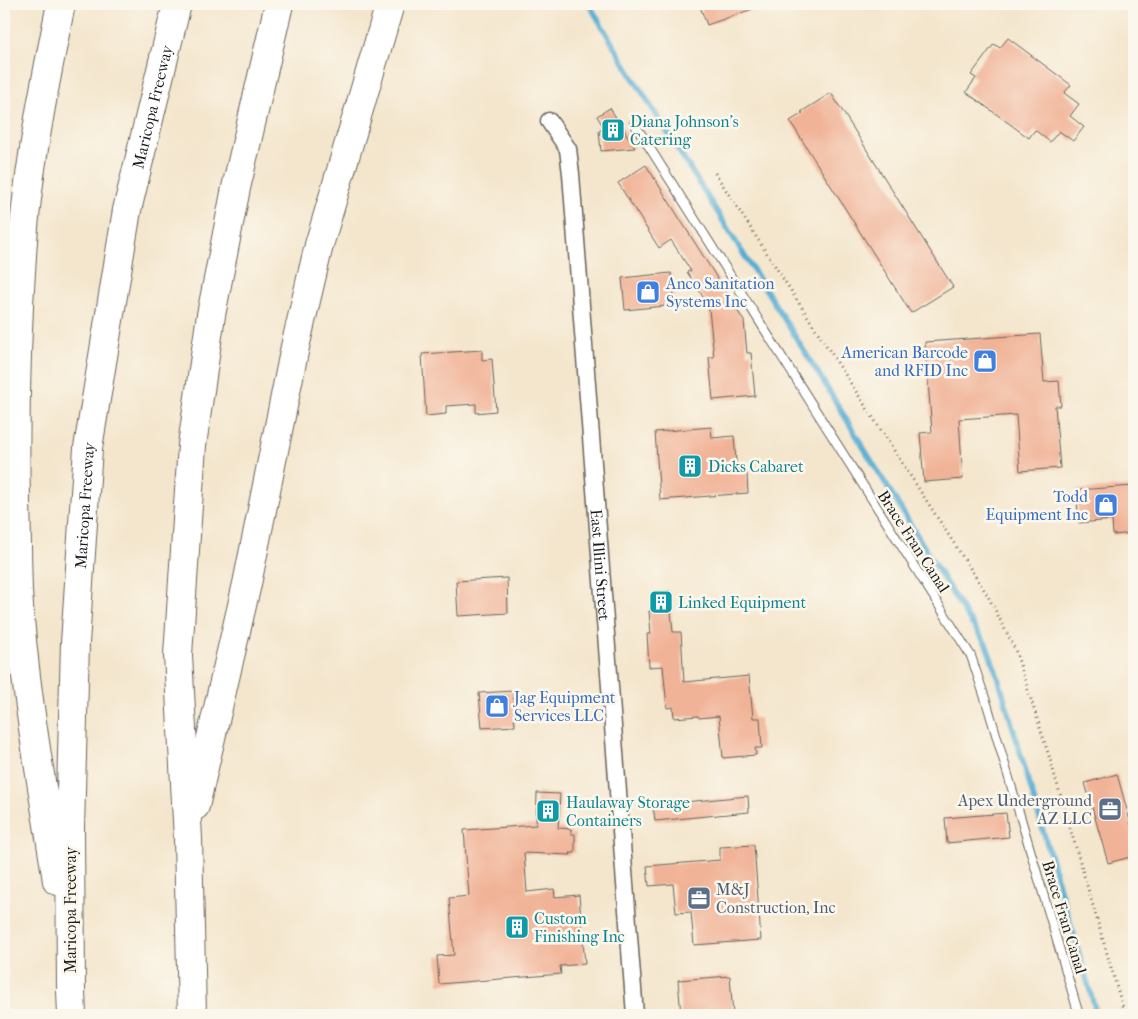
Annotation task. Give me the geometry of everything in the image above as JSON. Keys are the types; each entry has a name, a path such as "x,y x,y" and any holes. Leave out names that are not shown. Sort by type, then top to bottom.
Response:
{"highway":[{"path":"61,4 41,102 24,226 15,433 18,590 22,641 40,779 70,970"},
{"name":"Maricopa Freeway","path":"72,1015 70,970 70,829 75,643 88,448 127,210 177,4"},
{"path":"192,1015 188,839 178,655 192,445 212,315 236,188 279,4"},
{"path":"188,839 247,584 295,347 348,144 390,4"}],"street":[{"name":"East Illini Street","path":"549,121 568,149 571,174 635,1015"}],"lane":[{"name":"Brace Fran Canal","path":"634,123 971,656 1079,1015"}],"path":[{"path":"715,173 988,596 1015,649 1049,756 1125,1015"}],"building":[{"path":"699,4 760,4 761,6 707,25"},
{"path":"1008,38 1071,85 1064,93 1079,104 1070,116 1084,127 1073,141 1059,131 1050,142 1035,130 1029,138 966,92 976,78 971,75 994,44 1000,48"},
{"path":"831,93 953,287 911,313 790,121"},
{"name":"Diana Johnson's Catering","path":"610,108 635,148 601,151 599,131 604,128 597,116"},
{"path":"646,165 744,321 747,353 751,353 755,396 713,400 709,357 714,357 708,300 705,300 687,272 691,271 671,240 659,248 618,183"},
{"name":"Anco Sanitation Systems Inc","path":"671,273 675,305 625,310 622,278"},
{"name":"American Barcode and RFID Inc","path":"1040,334 1044,382 1059,381 1061,406 1055,406 1060,468 1020,471 1016,415 959,419 963,479 924,482 920,433 932,432 925,342"},
{"path":"482,350 482,360 492,359 496,411 476,413 476,404 446,406 446,414 426,416 422,354"},
{"name":"Dicks Cabaret","path":"711,427 712,438 734,436 737,474 747,473 748,493 660,500 655,432"},
{"name":"Todd Equipment Inc","path":"1134,486 1134,533 1113,535 1112,520 1079,523 1076,490"},
{"path":"507,578 508,613 458,616 456,581"},
{"path":"669,591 673,632 681,632 684,682 749,676 753,718 760,718 762,748 755,748 756,755 723,758 719,716 674,718 673,707 667,708 663,666 649,667 647,634 651,634 649,611 653,611 652,593"},
{"name":"Jag Equipment Services LLC","path":"513,691 515,726 482,728 479,693"},
{"name":"Apex Underground AZ LLC","path":"1117,774 1134,835 1134,856 1108,863 1085,783"},
{"name":"Custom Finishing Inc","path":"537,793 560,794 558,828 571,829 571,834 575,834 575,853 570,853 571,855 524,853 527,892 554,889 555,897 579,895 585,964 560,966 561,974 439,984 437,956 454,955 449,898 469,896 464,830 536,825"},
{"path":"748,796 749,812 655,821 653,805"},
{"path":"1006,813 1009,837 947,843 945,818"},
{"path":"754,845 761,940 694,945 691,912 676,913 673,884 649,886 647,866 720,860 720,847"},
{"path":"730,976 733,1015 681,1015 678,980"}],"waterway":[{"path":"589,4 965,614 986,644 999,680 1097,1015"}],"place":[{"name":"Diana Johnson's Catering","path":"613,130"},
{"name":"Anco Sanitation Systems Inc","path":"648,292"},
{"name":"American Barcode and RFID Inc","path":"985,361"},
{"name":"Dicks Cabaret","path":"690,466"},
{"name":"Todd Equipment Inc","path":"1106,505"},
{"name":"Linked Equipment","path":"661,602"},
{"name":"Jag Equipment Services LLC","path":"497,706"},
{"name":"Apex Underground AZ LLC","path":"1110,809"},
{"name":"Haulaway Storage Containers","path":"548,811"},
{"name":"M&J Construction, Inc","path":"699,898"},
{"name":"Custom Finishing Inc","path":"517,927"}]}
